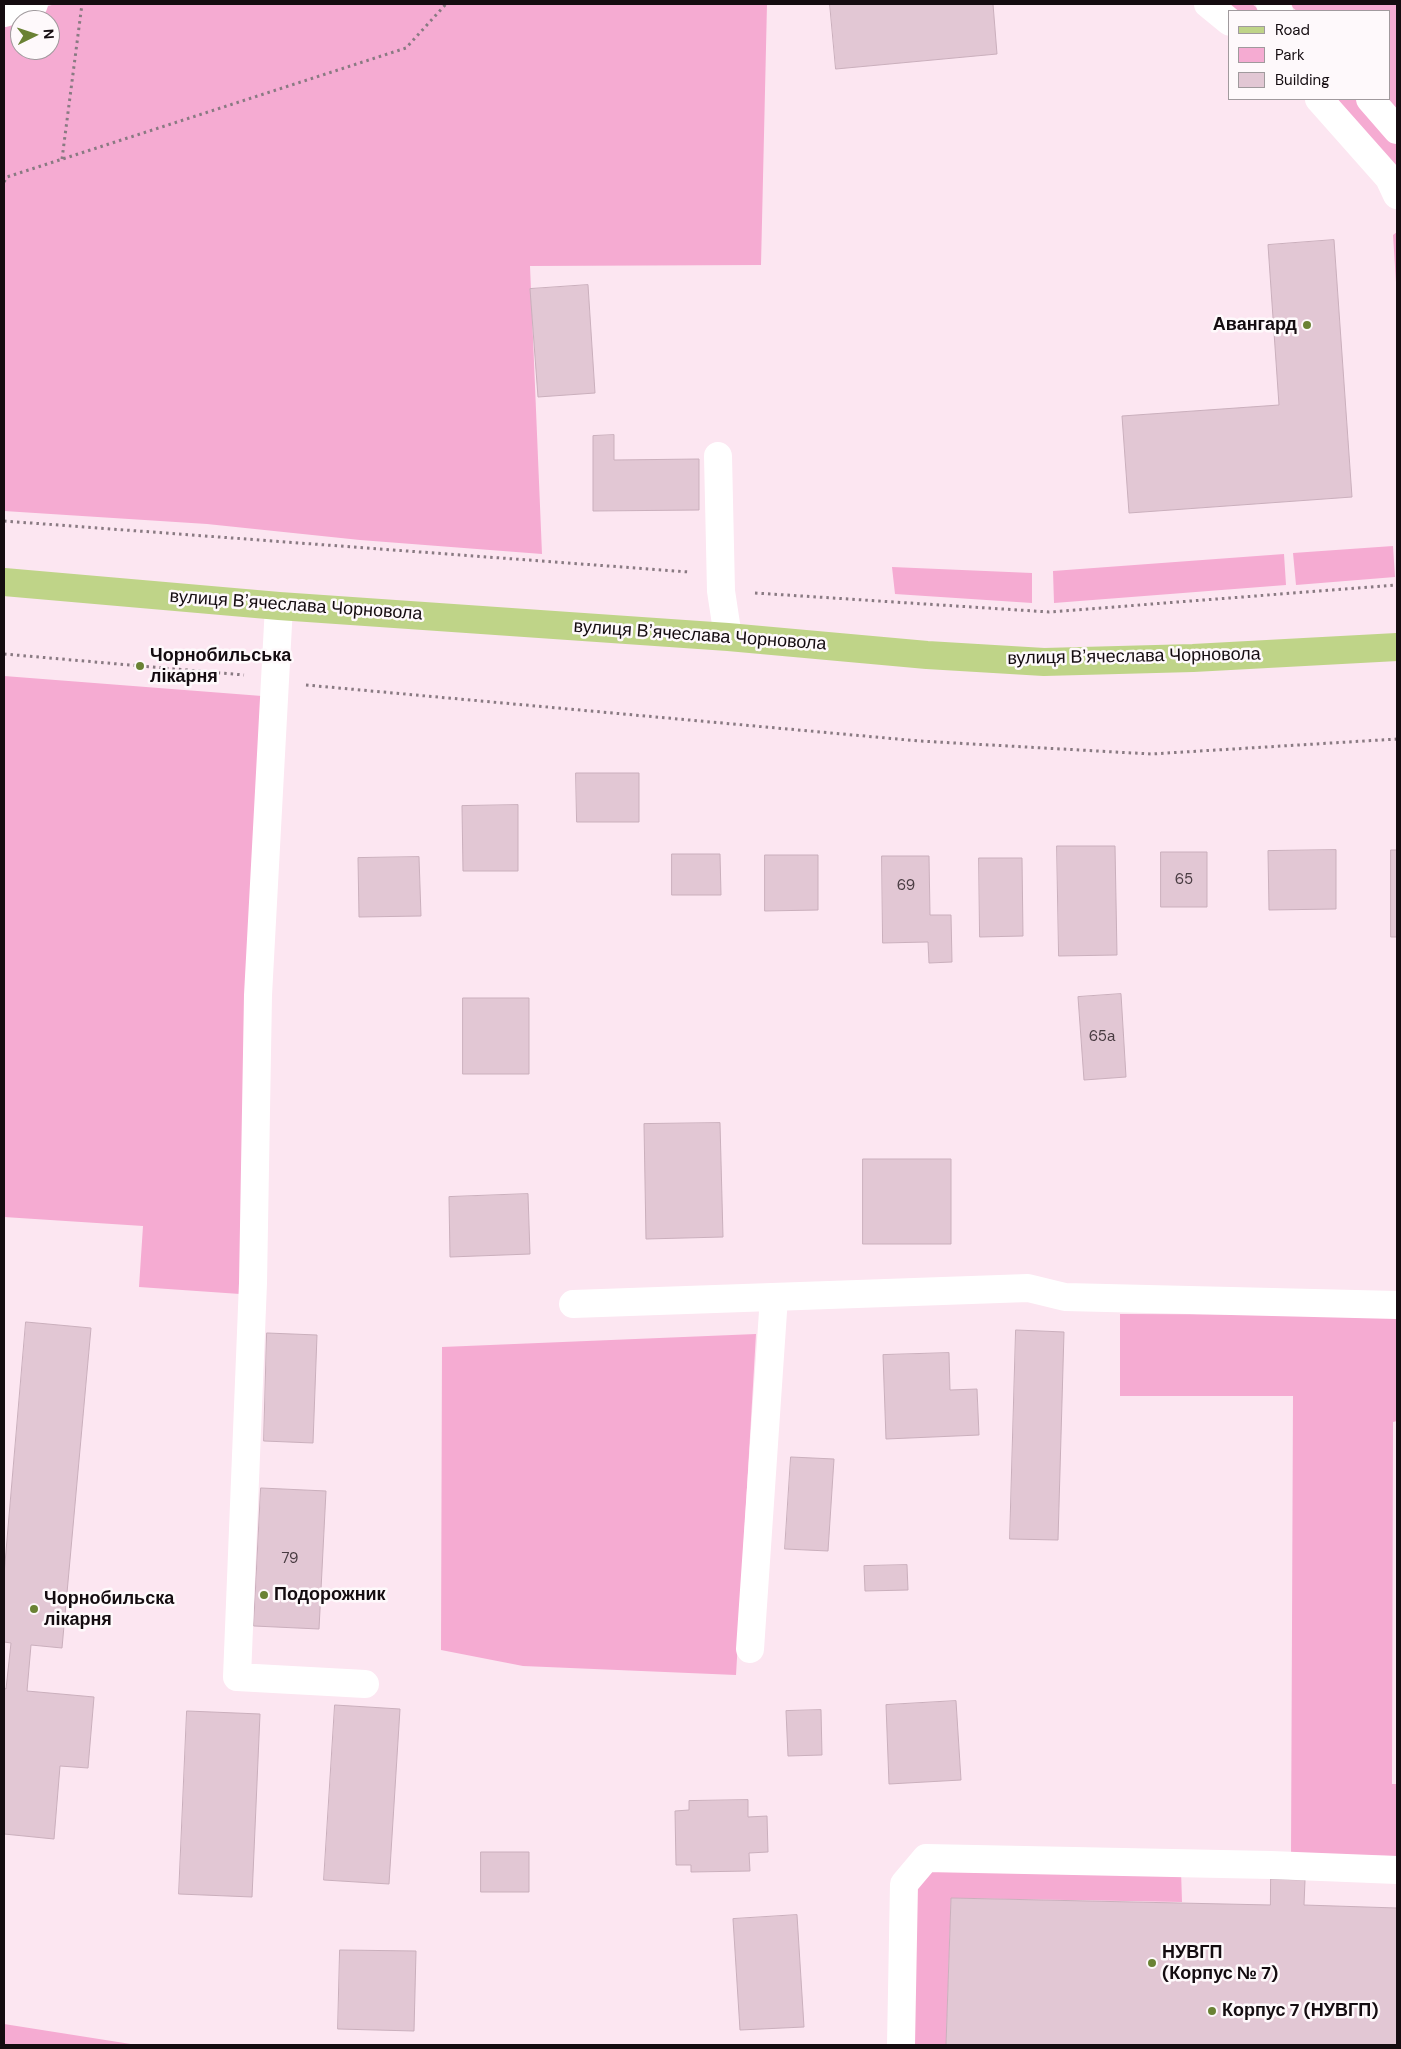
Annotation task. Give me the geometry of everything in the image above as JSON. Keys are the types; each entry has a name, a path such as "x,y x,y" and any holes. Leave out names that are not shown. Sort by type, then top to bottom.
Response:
{"main road":[{"name":"вулиця Вʼячеслава Чорновола","path":"4,582 279,606 728,637 927,655 1044,662 1193,658 1397,647"}],"lane":[{"path":"4,13 34,4"},
{"path":"1208,4 1228,20"},
{"path":"1320,100 1389,178 1397,194"},
{"path":"1371,100 1397,130"},
{"path":"718,456 721,591 728,637"},
{"path":"279,606 258,995 253,1283 237,1677 365,1684"},
{"path":"573,1304 1028,1288 1065,1298 1397,1305"},
{"path":"750,1649 774,1297"},
{"path":"901,2045 904,1884 926,1858 1271,1865 1397,1870"}],"path":[{"path":"62,159 82,4"},
{"path":"4,182 5,177 406,48 446,4"},
{"path":"4,521 695,572 721,591 1049,612 1397,585"},
{"path":"4,654 274,678 279,682 442,698 928,742 1151,754 1397,739"}],"green space":[{"path":"55,4 767,4 761,265 530,266 542,554 360,540 207,524 4,511 4,20 10,18 10,60 60,60 60,10 36,10"},
{"path":"1225,4 1252,4 1260,10 1234,10"},
{"path":"1288,4 1397,4 1397,113 1385,100 1391,100 1391,10 1296,10"},
{"path":"1338,100 1358,100 1397,142 1397,190 1386,155"},
{"path":"1397,232 1397,298 1393,235"},
{"path":"1393,546 1395,577 1296,585 1293,553"},
{"path":"1284,554 1286,585 1054,603 1053,571"},
{"path":"892,567 1032,573 1032,603 895,594"},
{"path":"4,676 262,696 240,1294 139,1287 143,1226 4,1217"},
{"path":"1120,1314 1397,1315 1397,1421 1393,1422 1392,1784 1397,1784 1397,1856 1291,1855 1293,1396 1120,1396"},
{"path":"756,1334 736,1675 523,1666 441,1650 442,1347"},
{"path":"1181,1870 1182,1902 951,1898 946,2045 909,2045 913,1885 926,1872"},
{"path":"4,2024 137,2045 4,2045"}],"building":[{"path":"830,4 993,4 997,54 836,69"},
{"name":"Авангард","path":"1334,240 1352,497 1129,513 1122,416 1279,405 1268,245"},
{"path":"588,285 595,393 538,397 530,289"},
{"path":"614,435 614,460 699,459 699,510 593,511 593,436"},
{"path":"576,773 639,773 639,822 577,822"},
{"path":"518,805 518,871 463,871 462,806"},
{"path":"1057,846 1115,846 1117,955 1059,956"},
{"path":"1336,850 1336,909 1269,910 1268,851"},
{"path":"1391,850 1397,850 1397,937 1391,937"},
{"path":"1161,852 1207,852 1207,907 1161,907"},
{"path":"672,854 720,854 721,895 672,895"},
{"path":"765,855 818,855 818,910 765,911"},
{"path":"882,856 929,856 930,915 951,915 952,962 929,963 928,942 883,943"},
{"path":"419,857 421,916 359,917 358,858"},
{"path":"979,858 1022,858 1023,936 980,937"},
{"path":"1121,994 1126,1077 1084,1080 1078,997"},
{"path":"463,998 529,998 529,1074 463,1074"},
{"path":"720,1123 723,1237 646,1239 644,1124"},
{"path":"863,1159 951,1159 951,1244 863,1244"},
{"path":"528,1194 530,1254 450,1257 449,1197"},
{"name":"Чорнобильска лікарня","path":"26,1322 91,1328 62,1648 31,1645 27,1691 94,1697 88,1768 60,1766 54,1839 4,1834 4,1688 6,1689 11,1643 4,1642 4,1575"},
{"path":"1016,1330 1064,1332 1058,1540 1010,1539"},
{"path":"267,1333 317,1335 313,1443 264,1441"},
{"path":"949,1353 950,1390 977,1389 979,1435 886,1439 883,1355"},
{"path":"791,1457 834,1459 828,1551 785,1549"},
{"path":"261,1488 326,1491 319,1629 254,1626"},
{"path":"907,1565 908,1590 865,1591 864,1566"},
{"path":"956,1701 961,1780 889,1784 886,1705"},
{"path":"335,1705 400,1709 389,1884 324,1880"},
{"path":"821,1710 822,1755 788,1756 786,1711"},
{"path":"187,1711 260,1714 252,1897 179,1894"},
{"path":"748,1800 748,1817 767,1816 768,1852 749,1853 750,1871 691,1872 691,1865 676,1865 675,1811 689,1810 689,1801"},
{"path":"481,1852 529,1852 529,1892 481,1892"},
{"name":"НУВГП (Корпус № 7)","path":"1271,1879 1305,1880 1304,1905 1397,1908 1397,2045 946,2045 951,1898 1270,1905"},
{"path":"797,1915 804,2027 740,2030 733,1919"},
{"path":"340,1950 416,1951 414,2031 338,2029"}],"place":[{"name":"Авангард","path":"1307,325"},
{"name":"Чорнобильська лікарня","path":"140,666"},
{"name":"Подорожник","path":"264,1595"},
{"name":"Чорнобильска лікарня","path":"34,1609"},
{"name":"НУВГП (Корпус № 7)","path":"1152,1963"},
{"name":"Корпус 7 (НУВГП)","path":"1212,2011"}]}
